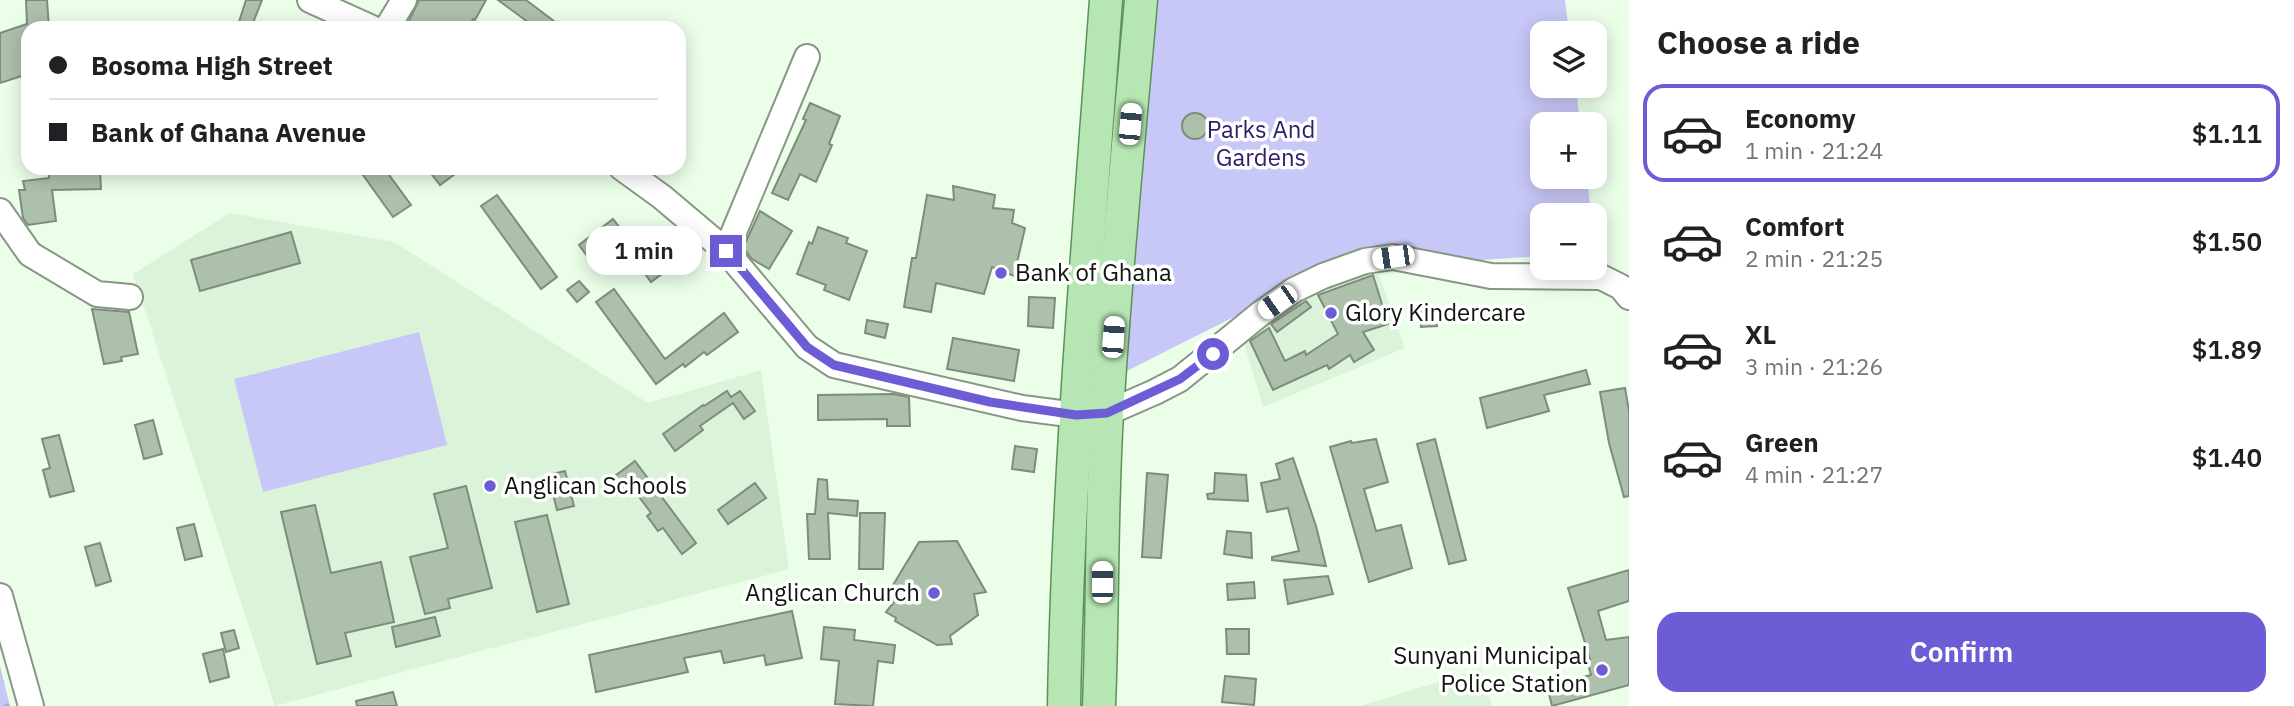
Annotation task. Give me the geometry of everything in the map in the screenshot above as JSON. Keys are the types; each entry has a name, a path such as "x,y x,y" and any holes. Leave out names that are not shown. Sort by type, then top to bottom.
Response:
{"main road":[{"path":"1099,706 1102,513 1092,414 1106,0"},
{"path":"1064,706 1066,593 1092,414 1141,0"}],"street":[{"path":"310,0 356,21"},
{"path":"391,21 404,0"},
{"path":"726,251 807,57"},
{"path":"632,175 726,251 799,339 834,365 990,402 1092,414 1180,379 1294,290 1365,261 1393,257 1490,276 1601,277 1621,288 1629,297"},
{"path":"0,211 30,254 97,294 130,297"},
{"path":"0,596 31,706"}],"shaded area":[{"name":"Anglican Schools","path":"230,213 394,242 648,403 761,370 789,569 275,706 133,274"},
{"name":"Glory Kindercare","path":"1375,264 1405,348 1263,407 1242,336 1296,291"},
{"path":"1481,669 1492,706 1360,706"}],"green space":[{"name":"Parks And Gardens","path":"1127,0 1565,0 1568,21 1530,21 1530,98 1577,98 1579,112 1530,112 1530,189 1588,189 1590,203 1530,203 1530,257 1441,263 1367,255 1301,283 1095,387"},
{"path":"419,332 447,445 263,492 234,379"},
{"path":"0,666 10,706 0,706"}],"building":[{"path":"26,0 47,0 48,21 27,21"},
{"path":"246,0 262,0 254,21 239,21"},
{"path":"419,0 486,0 472,21 409,21"},
{"path":"498,0 526,0 554,21 526,21"},
{"path":"21,26 21,76 0,83 0,33"},
{"path":"810,103 840,116 829,144 832,145 816,182 800,174 788,200 772,193 806,120 803,119"},
{"path":"1195,113 1205,116 1208,126 1205,136 1195,139 1185,136 1182,126 1185,116"},
{"path":"49,175 100,175 101,189 52,190 56,221 28,225 23,218 19,190 25,190 23,181 49,178"},
{"path":"363,175 389,175 411,205 393,217"},
{"path":"432,175 454,175 440,185"},
{"path":"953,186 995,195 993,208 1014,210 1012,223 1025,228 1014,276 992,267 984,294 936,283 931,312 904,307 927,195 954,200"},
{"path":"497,195 557,277 541,289 481,206"},
{"path":"760,211 792,231 769,269 752,259 743,248"},
{"path":"613,219 625,234 590,260 579,245"},
{"path":"818,227 848,238 846,243 867,251 849,300 824,290 826,285 797,274"},
{"path":"291,232 300,263 200,291 191,260"},
{"path":"675,240 687,255 651,282 640,267"},
{"path":"1373,275 1388,324 1363,332 1374,350 1354,362 1350,355 1329,369 1327,365 1273,390 1250,341 1269,328 1285,361 1305,351 1306,355 1338,334 1318,295"},
{"path":"579,281 589,292 577,302 567,290"},
{"path":"614,289 665,359 724,313 738,332 707,355 704,352 656,384 596,302"},
{"path":"1029,297 1055,298 1053,328 1028,326"},
{"path":"1306,301 1311,307 1277,332 1271,324"},
{"path":"1436,307 1437,326 1421,327 1420,308"},
{"path":"92,309 129,312 138,354 121,357 122,361 104,364"},
{"path":"867,320 888,324 885,338 865,333"},
{"path":"953,338 1019,350 1014,381 947,369"},
{"path":"1586,370 1590,384 1544,395 1549,411 1487,428 1480,398"},
{"path":"1625,388 1629,411 1629,496 1624,497 1609,443 1600,392"},
{"path":"727,391 731,397 740,391 755,411 744,419 733,403 700,426 703,430 675,451 663,434"},
{"path":"894,394 909,397 910,426 887,426 887,419 818,420 818,395"},
{"path":"153,420 162,454 144,459 135,425"},
{"path":"59,435 74,491 50,497 43,470 50,468 42,439"},
{"path":"1376,439 1388,482 1364,489 1376,531 1401,525 1412,568 1369,582 1330,447 1351,441"},
{"path":"1435,439 1466,560 1449,564 1417,444"},
{"path":"1015,446 1037,449 1034,472 1012,469"},
{"path":"1293,458 1316,526 1326,566 1272,560 1272,557 1299,551 1288,508 1267,512 1261,483 1280,479 1276,464"},
{"path":"635,461 696,543 682,554 663,528 658,531 647,516 651,513 634,490 628,494 615,476"},
{"path":"565,471 574,506 557,510 548,475"},
{"path":"1147,473 1168,475 1161,558 1142,557"},
{"path":"1215,473 1246,475 1248,501 1208,499 1207,494 1214,493"},
{"path":"818,479 827,480 828,499 858,501 857,516 828,513 830,559 809,559 807,514 815,514"},
{"path":"755,483 766,498 728,524 718,510"},
{"path":"466,486 492,588 448,599 450,608 425,614 410,557 448,548 434,494"},
{"path":"315,505 331,573 381,562 394,622 345,633 351,656 317,664 281,512"},
{"path":"860,513 885,513 883,569 859,569"},
{"path":"547,515 569,604 537,612 515,522"},
{"path":"194,524 202,556 185,560 177,528"},
{"path":"1227,531 1251,533 1252,558 1224,554"},
{"name":"Anglican Church","path":"957,541 986,592 974,594 978,615 950,636 952,644 937,645 895,621 896,618 886,612 895,601 887,595 919,542"},
{"path":"100,543 111,581 96,586 85,547"},
{"path":"1629,570 1629,601 1598,611 1606,640 1629,637 1629,685 1552,706 1547,686 1591,675 1587,660 1590,659 1568,588"},
{"path":"1328,576 1333,594 1288,604 1284,580"},
{"path":"1254,582 1255,598 1228,600 1227,584"},
{"path":"792,611 802,658 766,665 764,655 724,663 721,651 684,658 688,672 596,692 589,655"},
{"path":"435,617 440,636 396,647 392,627"},
{"path":"824,627 855,630 854,640 895,645 893,663 878,661 873,706 835,704 839,661 821,659"},
{"path":"1226,629 1249,629 1249,654 1227,654"},
{"path":"234,630 239,648 226,652 221,633"},
{"path":"223,649 229,677 210,682 203,654"},
{"path":"1225,676 1256,679 1254,705 1222,702"},
{"path":"393,692 397,706 357,706 356,701"}],"place":[{"name":"Bank of Ghana","path":"1001,273"},
{"name":"Glory Kindercare","path":"1331,313"},
{"name":"Anglican Schools","path":"490,486"},
{"name":"Anglican Church","path":"934,593"},
{"name":"Sunyani Municipal Police Station","path":"1602,670"}],"route":[{"path":"726,251 807,347 834,365 990,402 1076,415 1107,413 1180,379 1213,354"}]}
